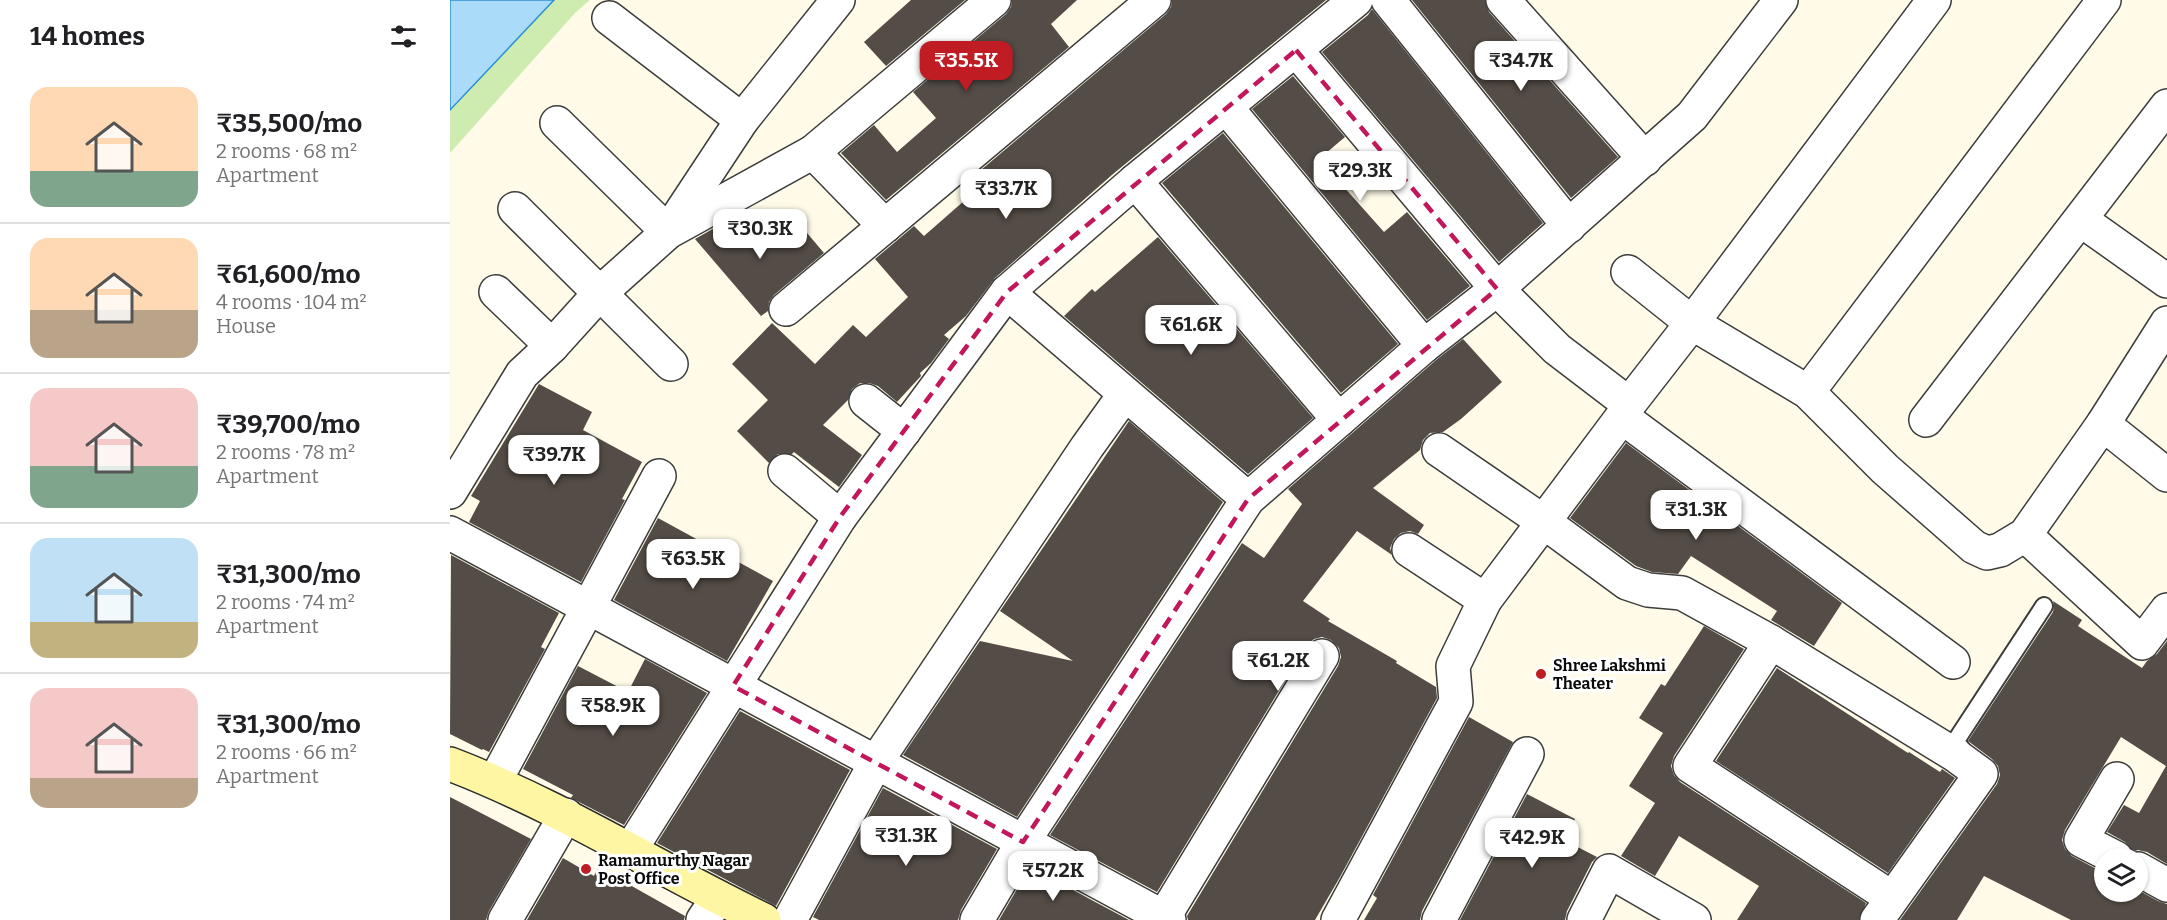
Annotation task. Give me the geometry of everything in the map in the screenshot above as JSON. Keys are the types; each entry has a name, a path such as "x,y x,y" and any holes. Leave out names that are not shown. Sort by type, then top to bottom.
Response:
{"main road":[{"path":"450,764 495,781 631,849 710,909 764,920"}],"street":[{"path":"450,492 522,374 552,346 600,293 668,232 813,152 994,0"},
{"path":"786,309 1154,0"},
{"path":"631,849 840,517 1007,292 1135,181 1356,0"},
{"path":"1388,0 1569,226"},
{"path":"1503,0 1645,159"},
{"path":"977,920 1023,842 1248,499 1424,346 1497,289 1692,116 1780,0"},
{"path":"1338,920 1456,702 1453,666 1485,600 1934,0"},
{"path":"1808,392 2104,0"},
{"path":"668,232 742,120 834,1"},
{"path":"609,18 742,120"},
{"path":"1296,50 1497,289 1557,349 1626,410 1953,662"},
{"path":"1926,420 2167,106"},
{"path":"1226,107 1424,346"},
{"path":"557,123 668,232"},
{"path":"813,152 885,226"},
{"path":"1135,181 1338,420"},
{"path":"515,209 671,364"},
{"path":"2081,220 2167,281"},
{"path":"1628,272 1692,323 1808,392 1885,469 1974,547 1987,553 2000,550 2025,535 2103,424 2167,323"},
{"path":"496,292 552,346"},
{"path":"1007,292 1248,499"},
{"path":"790,920 876,762 1125,394"},
{"path":"866,402 904,430"},
{"path":"2103,424 2167,475"},
{"path":"1439,450 1544,522 1627,583 1648,590 1682,593 1771,642 1955,755 1981,774 1885,909 1690,766 1771,642"},
{"path":"785,471 840,517"},
{"path":"495,781 659,476"},
{"path":"450,533 1164,919 1322,656"},
{"path":"2025,535 2142,643 2167,610"},
{"path":"1409,550 1485,600"},
{"path":"1439,920 1527,754"},
{"path":"2097,848 2081,840 2117,779"},
{"path":"505,920 566,815"},
{"path":"1584,920 1609,871 1694,920"},
{"path":"2148,875 2167,885"}],"lane":[{"path":"1955,755 1961,748 1955,742 2044,606"}],"highlighted area":[{"path":"1296,50 1497,289 1248,499 1023,842 733,686 840,517 1007,292"}],"green space":[{"path":"554,0 590,0 575,13 450,153 450,110"}],"water":[{"path":"450,0 554,0 450,110"}],"building":[{"path":"911,0 965,0 886,66 864,42"},
{"path":"1012,0 1077,0 1051,24 1069,47 886,200 841,153 874,125 897,152 936,118 913,92 1006,14 1011,7"},
{"path":"1172,0 1326,0 1113,174 995,278 966,316 944,335 949,339 931,363 920,373 921,376 897,402 878,386 869,383 860,383 852,389 848,400 823,425 862,455 839,487 794,452 778,454 769,463 737,431 768,400 732,364 772,323 815,364 853,325 866,337 908,297 875,259 914,226 924,236 989,179 981,170 1166,14 1171,7"},
{"path":"1412,0 1485,0 1489,12 1618,157 1571,198"},
{"path":"1372,9 1543,223 1499,262 1322,52 1368,15"},
{"path":"1293,76 1345,137 1319,159 1384,232 1407,212 1470,286 1427,320 1252,109"},
{"path":"1223,133 1398,344 1341,393 1162,183"},
{"path":"732,218 761,250 796,220 824,253 774,295 769,302 768,311 761,316 695,239"},
{"path":"1158,237 1313,418 1248,474 1064,316 1092,289 1095,292"},
{"path":"1463,339 1502,382 1443,432 1430,433 1423,440 1420,450 1373,488 1424,525 1418,534 1410,531 1401,533 1394,539 1390,548 1392,555 1357,531 1303,601 1330,619 1328,621 1397,661 1396,663 1436,687 1437,698 1315,920 1188,920 1187,916 1338,666 1341,657 1339,648 1331,640 1322,637 1314,639 1306,646 1157,892 1050,835 1242,543 1264,558 1302,504 1288,489"},
{"path":"539,384 592,412 583,430 642,462 622,499 625,500 581,582 469,522 480,501 471,496"},
{"path":"1129,421 1223,502 1017,817 903,755 980,641 1073,661 1000,611"},
{"path":"1626,443 1842,603 1814,646 1771,620 1777,611 1691,556 1678,574 1652,572 1636,566 1570,518"},
{"path":"658,518 773,581 727,661 614,600"},
{"path":"451,555 559,613 541,647 545,649 489,752 450,734"},
{"path":"2053,601 2082,620 2078,626 2142,668 2167,641 2167,864 2148,853 2148,848 2130,848 2125,842 2107,832 2124,805 2139,813 2166,766 2121,737 2065,830 2062,840 2065,849 2072,856 2094,868 2094,902 2148,902 2148,896 2167,904 2167,920 2071,920 1984,876 1957,920 1900,920 1997,784 2000,775 1998,766 1968,741 2053,612"},
{"path":"1704,626 1744,649 1674,756 1671,766 1674,775 1680,782 1866,903 1859,920 1737,920 1759,886 1679,836 1655,876 1621,856 1655,803 1629,786 1663,733 1639,718 1661,684 1665,686"},
{"path":"645,659 707,693 624,825 571,798 573,795 523,769 578,666 628,692"},
{"path":"1777,668 1908,753 1940,772 1942,769 1955,778 1888,873 1716,761"},
{"path":"740,711 850,770 776,906 657,843"},
{"path":"1469,717 1513,742 1422,911 1420,920 1364,920 1377,898 1373,895"},
{"path":"883,788 997,849 961,910 958,920 819,920 813,917"},
{"path":"1527,794 1575,819 1564,840 1597,857 1592,862 1567,911 1565,920 1460,920"},
{"path":"450,797 531,839 486,920 450,920"},
{"path":"563,858 594,876 598,867 685,916 684,920 527,920"},
{"path":"1030,867 1129,920 999,920"}],"place":[{"name":"Shree Lakshmi Theater","path":"1541,674"},
{"name":"Ramamurthy Nagar Post Office","path":"586,869"}]}
